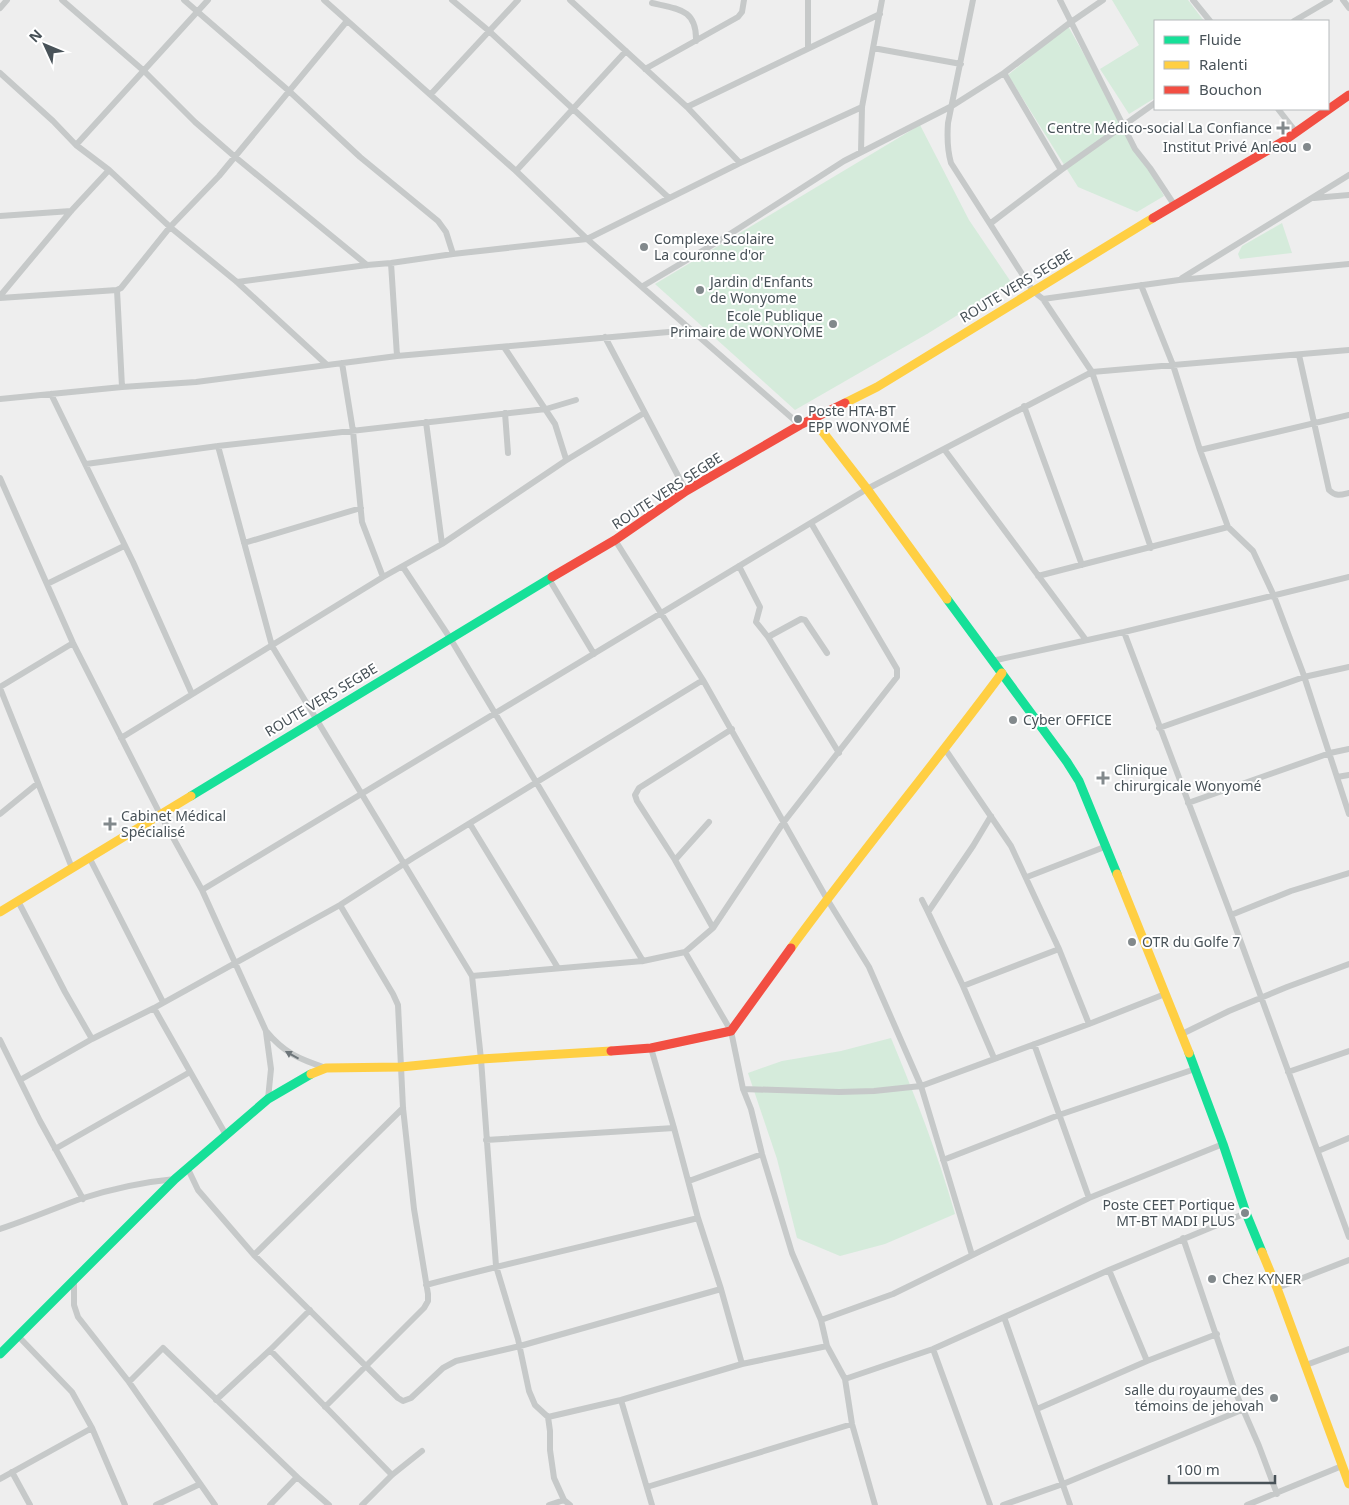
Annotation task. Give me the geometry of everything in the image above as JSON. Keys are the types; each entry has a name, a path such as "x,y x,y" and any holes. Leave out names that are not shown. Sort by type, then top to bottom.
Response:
{"street":[{"path":"0,8 6,0"},
{"path":"62,0 144,71 195,122 234,156 367,265"},
{"path":"184,0 360,157 442,225 452,254"},
{"path":"76,145 208,0"},
{"path":"324,0 516,171 588,239 800,425"},
{"path":"452,0 489,31 669,198"},
{"path":"430,94 518,0"},
{"path":"570,0 687,107 740,163"},
{"path":"645,69 738,17 742,12 744,0"},
{"path":"808,0 808,48"},
{"path":"861,152 862,107 882,0"},
{"path":"973,0 948,124 947,142 951,163 1033,291 1043,299 1092,372 1151,548"},
{"path":"1060,0 1134,149 1150,168 1176,206"},
{"path":"643,286 727,236 844,161 952,106 1004,73 1103,0"},
{"path":"1193,0 1209,20"},
{"path":"1296,20 1330,0"},
{"path":"1343,0 1349,8"},
{"path":"652,4 679,9 689,16 694,21 696,41"},
{"path":"687,107 880,14"},
{"path":"0,297 117,290 121,288 170,227 219,176 347,21"},
{"path":"873,48 961,64"},
{"path":"516,171 626,51"},
{"path":"0,73 53,121 76,145 108,170 170,227 237,282 326,364"},
{"path":"1004,73 1060,170"},
{"name":"ROUTE VERS SEGBE","path":"1329,109 1349,95"},
{"path":"991,223 1060,170 1124,126 1138,113 1154,104"},
{"path":"237,282 452,254 588,239 740,163 862,107"},
{"path":"1279,110 1296,132"},
{"name":"ROUTE VERS SEGBE","path":"0,912 316,719 615,540 686,491 812,418 878,387 1151,219 1176,206 1296,132 1328,110"},
{"path":"0,297 108,170"},
{"path":"1179,280 1349,175"},
{"path":"1313,198 1349,195"},
{"path":"0,216 72,211"},
{"path":"391,263 397,356"},
{"path":"1043,299 1179,280 1349,264"},
{"path":"1141,285 1173,365 1200,450 1228,527 1253,551 1274,596 1304,677 1349,814"},
{"path":"117,290 122,387"},
{"path":"0,399 262,375 326,364 397,356 691,330"},
{"path":"605,337 686,491"},
{"path":"504,347 546,409 559,432 566,458 565,461"},
{"path":"202,890 867,489 1092,372 1349,350"},
{"path":"1299,355 1329,490 1339,495 1349,493"},
{"path":"342,363 353,431 362,522 383,577"},
{"path":"51,394 86,464 192,694"},
{"path":"86,464 218,446 546,409 576,400"},
{"path":"1024,406 1082,566"},
{"path":"505,413 508,453"},
{"path":"121,738 383,577 442,544 565,461 644,413"},
{"path":"1200,450 1349,415"},
{"path":"812,418 867,489 1068,762 1080,781 1182,1034 1223,1144 1246,1213 1277,1288 1349,1484"},
{"path":"426,422 442,544"},
{"path":"218,446 272,646 472,976 481,1060 496,1266 520,1346 529,1391 535,1405 548,1417 554,1478 564,1500 570,1505"},
{"path":"944,449 1086,640"},
{"path":"1,481 73,643 160,814 202,890 266,1031 271,1069 268,1099"},
{"path":"244,543 361,508"},
{"path":"472,976 643,961 685,952 713,928 783,823 839,753 897,677 898,673 811,523"},
{"path":"1038,576 1228,527"},
{"path":"615,540 732,728 783,823 869,967 921,1086 972,1255"},
{"path":"47,584 124,546"},
{"path":"739,566 760,607 756,622 768,637 839,753"},
{"path":"402,567 450,638 643,961"},
{"path":"992,661 1124,632 1349,577"},
{"path":"549,579 594,654"},
{"path":"768,637 798,619 805,620 826,653"},
{"path":"1124,632 1231,915 1349,1237"},
{"path":"72,868 0,688 73,643"},
{"path":"1159,728 1304,677 1349,667"},
{"path":"266,1031 292,1056 326,1068 401,1067 651,1048 731,1031 827,899 1002,673"},
{"path":"20,1080 340,905 703,680"},
{"path":"713,928 675,860 635,795 638,788 732,728"},
{"path":"945,749 1011,846 1059,948 1089,1024"},
{"path":"1188,803 1330,753 1349,750"},
{"path":"1337,777 1349,775"},
{"path":"0,814 38,783"},
{"path":"928,912 974,846 991,816"},
{"path":"675,860 710,822"},
{"path":"470,824 558,968"},
{"path":"1027,877 1107,846"},
{"path":"90,857 163,1002"},
{"path":"1231,915 1291,891 1349,873"},
{"path":"922,900 964,986 994,1058"},
{"path":"18,901 65,992 92,1039"},
{"path":"325,1407 424,1308 428,1301 414,1209 403,1108 398,1005 340,905"},
{"path":"964,986 1059,948"},
{"path":"685,952 731,1031 742,1089 751,1109 762,1154 792,1253 820,1320 827,1346 845,1378 852,1424 875,1505"},
{"path":"1182,1034 1260,998 1349,964"},
{"path":"742,1089 839,1092 874,1091 921,1086 1165,994"},
{"path":"154,1008 226,1135"},
{"path":"0,1040 82,1198"},
{"path":"1034,1044 1089,1198"},
{"path":"651,1048 698,1218 721,1289 742,1364"},
{"path":"1288,1072 1349,1051"},
{"path":"0,1354 175,1179 268,1099 304,1077 326,1068"},
{"path":"943,1160 1059,1115 1195,1069"},
{"path":"55,1149 190,1072"},
{"path":"254,1255 403,1108"},
{"path":"486,1140 674,1128"},
{"path":"1318,1151 1349,1138"},
{"path":"820,1320 893,1294 1089,1198 1223,1144"},
{"path":"689,1181 762,1154"},
{"path":"188,1169 198,1190 254,1255 365,1366 403,1401 411,1398 449,1364 520,1346 721,1289"},
{"path":"1,1226 82,1198 138,1184 175,1179"},
{"path":"845,1378 933,1349 1183,1238 1246,1213"},
{"path":"426,1285 496,1266 698,1218"},
{"path":"1183,1238 1235,1391 1244,1409 1276,1494"},
{"path":"1277,1288 1349,1260"},
{"path":"1110,1270 1147,1361"},
{"path":"74,1281 74,1305 78,1317 128,1382 215,1505"},
{"path":"216,1400 310,1310"},
{"path":"1004,1316 1070,1505"},
{"path":"1037,1408 1147,1361 1217,1334"},
{"path":"18,1337 72,1392 92,1428 125,1505"},
{"path":"548,1417 621,1400 742,1364 827,1346"},
{"path":"128,1382 163,1348 297,1477 329,1505"},
{"path":"933,1349 990,1505"},
{"path":"1306,1365 1349,1349"},
{"path":"270,1350 392,1475"},
{"path":"621,1400 652,1505"},
{"path":"1003,1505 1063,1484 1244,1409"},
{"path":"647,1487 852,1424"},
{"path":"0,1479 92,1428"},
{"path":"362,1505 392,1475 422,1451"},
{"path":"1247,1505 1342,1466"},
{"path":"12,1472 30,1505"},
{"path":"270,1505 297,1477"},
{"path":"156,1505 200,1484"},
{"path":"549,1505 564,1500"}],"green space":[{"path":"1112,0 1188,0 1203,20 1154,20 1154,99 1129,114 1100,69 1139,45"},
{"path":"1068,26 1164,196 1137,212 1078,187 1008,75"},
{"path":"920,125 969,220 1011,282 927,334 795,410 655,284"},
{"path":"1282,223 1292,253 1240,259 1238,254 1242,246"},
{"path":"891,1038 926,1125 955,1214 885,1244 840,1256 797,1238 777,1159 748,1073 782,1061 841,1051"}],"traffic: fast":[{"path":"191,796 552,577"},
{"path":"947,599 1079,781 1117,874"},
{"path":"1189,1053 1246,1213 1262,1252"},
{"path":"0,1354 175,1179 268,1099 311,1074"}],"traffic: slow":[{"path":"845,403 877,387 1153,218"},
{"path":"812,418 867,489 947,599"},
{"path":"791,948 1002,673"},
{"path":"0,912 191,796"},
{"path":"1117,874 1189,1053"},
{"path":"311,1074 326,1068 401,1067 481,1059 611,1051"},
{"path":"1262,1252 1349,1484"}],"traffic: jam":[{"path":"1329,109 1349,95"},
{"path":"1153,218 1285,140 1328,110"},
{"path":"552,577 615,540 686,491 800,425 845,403"},
{"path":"611,1051 651,1048 731,1031 791,948"}],"place":[{"name":"Centre Médico-social La Confiance","path":"1283,128"},
{"name":"Institut Privé Anleou","path":"1307,147"},
{"name":"Complexe Scolaire La couronne d'or","path":"644,247"},
{"name":"Jardin d'Enfants de Wonyome","path":"700,290"},
{"name":"Ecole Publique Primaire de WONYOME","path":"833,324"},
{"name":"Poste HTA-BT EPP WONYOMÉ","path":"798,419"},
{"name":"Cyber OFFICE","path":"1013,720"},
{"name":"Clinique chirurgicale Wonyomé","path":"1103,778"},
{"name":"Cabinet Médical Spécialisé","path":"110,824"},
{"name":"OTR du Golfe 7","path":"1132,942"},
{"name":"Poste CEET Portique MT-BT MADI PLUS","path":"1245,1213"},
{"name":"Chez KYNER","path":"1212,1279"},
{"name":"salle du royaume des témoins de jehovah","path":"1274,1398"}]}
